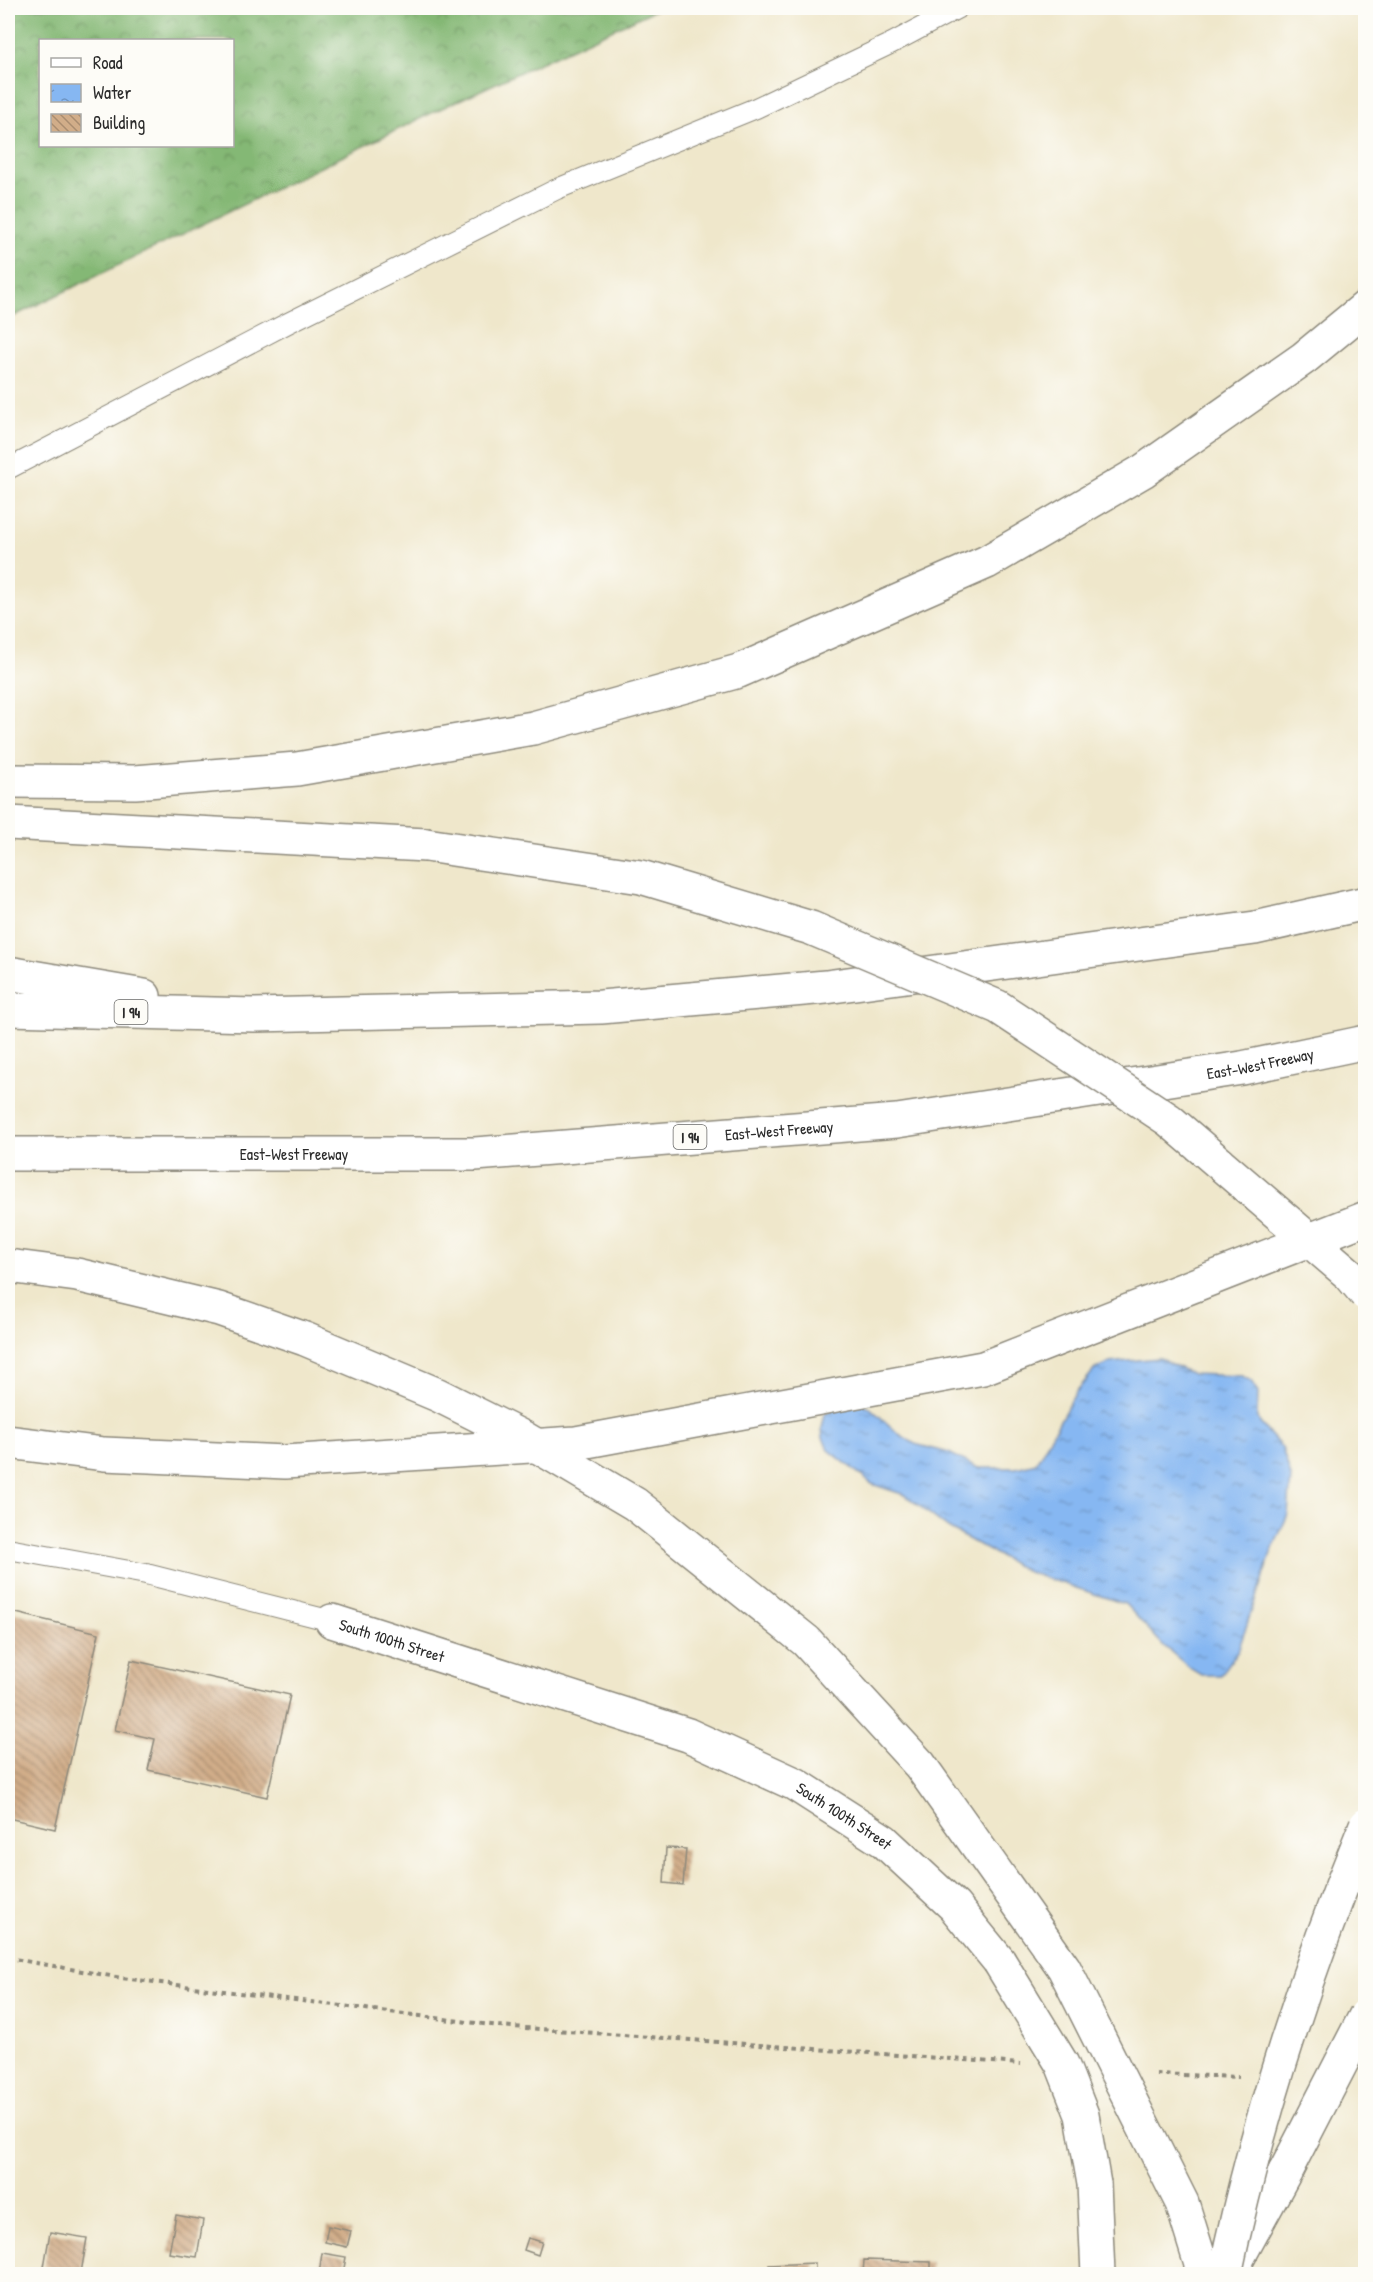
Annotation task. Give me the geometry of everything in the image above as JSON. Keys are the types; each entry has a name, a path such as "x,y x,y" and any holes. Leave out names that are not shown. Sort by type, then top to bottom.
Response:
{"main road":[{"path":"8,781 135,782 297,769 533,728 739,671 987,562 1143,471 1304,358 1365,307"},
{"path":"8,823 426,845 641,877 811,928 998,1007 1169,1120 1350,1275 1365,1294"},
{"name":"I 94","path":"8,1009 255,1015 601,1007 814,988 1256,928 1365,903"},
{"path":"8,972 255,1015"},
{"name":"East-West Freeway","path":"8,1154 475,1154 897,1121 1242,1068 1365,1042"},
{"path":"8,1442 104,1454 285,1462 576,1443 983,1368 1365,1218"},
{"path":"8,1266 77,1275 219,1309 305,1339 438,1395 531,1442 636,1504 806,1641 920,1765 1064,1968 1182,2203 1204,2274"},
{"name":"South 100th Street","path":"332,1621 688,1735 795,1784 884,1841 954,1906 999,1962 1062,2064 1082,2115 1094,2184 1098,2274"},
{"path":"1227,2274 1258,2133 1286,2040 1365,1825"},
{"path":"1227,2274 1286,2170 1365,2014"}],"lane":[{"path":"8,469 288,323 557,189 756,108 892,43 958,8"},
{"path":"8,1550 147,1574 332,1621"}],"path":[{"path":"8,1958 122,1978 499,2026 1024,2064"},
{"path":"1144,2073 1249,2077"}],"green space":[{"path":"8,8 659,8 442,108 8,319"}],"water":[{"path":"1159,1358 1192,1374 1242,1376 1251,1381 1258,1392 1257,1415 1260,1423 1282,1448 1291,1477 1288,1514 1271,1553 1238,1651 1221,1675 1201,1675 1191,1669 1164,1646 1125,1604 1028,1572 948,1528 905,1495 872,1484 829,1450 823,1438 822,1428 825,1414 837,1406 855,1400 869,1407 899,1434 915,1444 949,1453 978,1468 1016,1468 1036,1463 1076,1392 1095,1369 1109,1363"}],"building":[{"path":"8,1611 99,1633 55,1829 8,1818"},
{"path":"131,1660 290,1695 267,1797 148,1770 155,1739 115,1730"},
{"path":"666,1848 686,1849 683,1885 664,1883"},
{"path":"176,2215 203,2220 197,2257 169,2253"},
{"path":"328,2226 351,2231 347,2247 325,2242"},
{"path":"50,2232 87,2238 81,2273 44,2267"},
{"path":"528,2238 542,2242 538,2255 524,2250"},
{"path":"322,2253 346,2257 343,2274 319,2274"},
{"path":"864,2260 931,2262 931,2274 863,2274"},
{"path":"815,2263 815,2274 770,2274 769,2265"}]}
